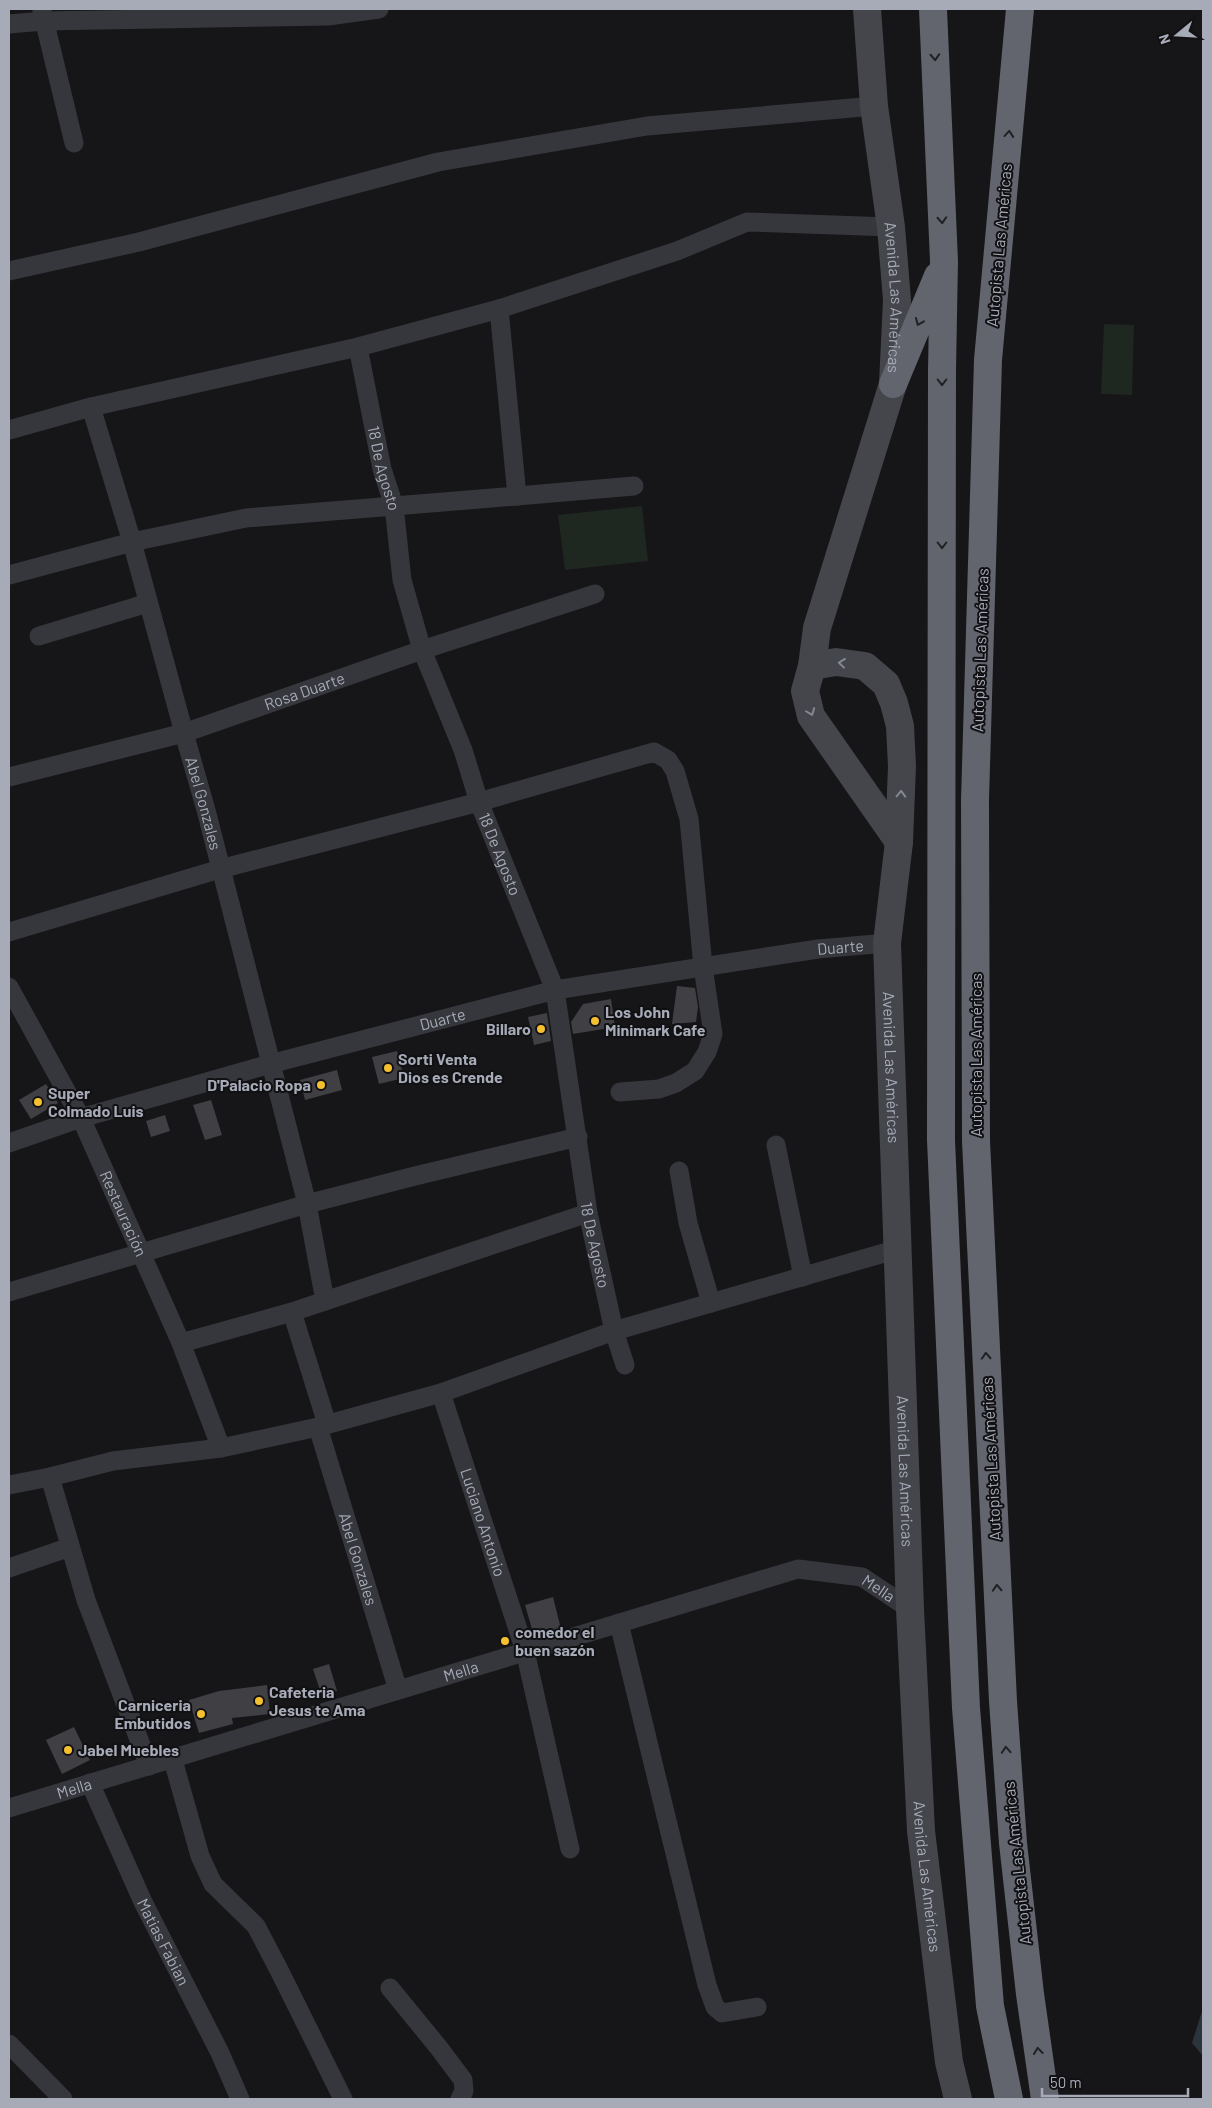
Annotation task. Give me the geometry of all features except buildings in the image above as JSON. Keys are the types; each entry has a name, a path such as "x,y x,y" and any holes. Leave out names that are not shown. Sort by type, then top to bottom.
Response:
{"highway":[{"path":"933,9 944,261 942,370 941,1140 966,1708 990,2006 1009,2099"},
{"name":"Autopista Las Américas","path":"1020,9 988,360 975,800 976,1141 1003,1701 1014,1852 1030,1994 1045,2099"},
{"path":"893,384 944,261"}],"main road":[{"name":"Avenida Las Américas","path":"867,9 874,106 892,227 897,300 893,384 817,628 812,666 805,691 811,716 899,842"},
{"name":"Avenida Las Américas","path":"812,666 836,662 865,666 886,684 894,703 900,726 902,766 899,842 888,942 910,1609 921,1832 949,2062 958,2099"}],"street":[{"path":"9,24 43,15 327,12 378,9"},
{"path":"43,15 74,143"},
{"path":"9,271 139,242 438,162 647,126 874,106"},
{"path":"9,430 92,407 358,347 499,309 677,251 747,222 892,227"},
{"path":"499,309 517,496"},
{"name":"18 De Agosto","path":"358,347 382,468 394,506 402,580 422,650 463,750 479,802 555,990 588,1213 614,1331 625,1365"},
{"name":"Abel Gonzales","path":"92,407 132,542 206,810 307,1204 325,1301"},
{"path":"9,576 132,542 246,518 634,486"},
{"name":"Rosa Duarte","path":"9,777 184,733 422,650 595,594"},
{"path":"39,636 148,603"},
{"path":"9,932 220,870 479,802 654,752 668,760 675,771 689,820 703,967 712,1034 708,1052 695,1071 676,1083 659,1089 620,1092"},
{"name":"Duarte","path":"9,1143 81,1118 270,1064 555,990 818,949 888,942"},
{"name":"Restauración","path":"9,987 81,1118 181,1343 221,1448"},
{"path":"9,1292 307,1204 578,1137"},
{"path":"776,1145 804,1276"},
{"path":"679,1171 688,1223 711,1303"},
{"path":"181,1343 292,1312 588,1213"},
{"path":"9,1485 50,1477 113,1460 221,1448 322,1426 442,1392 614,1331 898,1249"},
{"name":"Abel Gonzales","path":"292,1312 322,1426 398,1690"},
{"name":"Luciano Antonio","path":"442,1392 525,1651 570,1849"},
{"path":"50,1477 86,1600 149,1766"},
{"path":"9,1568 70,1547"},
{"name":"Mella","path":"9,1808 173,1760 798,1569 862,1577 910,1609"},
{"path":"619,1623 712,2000 715,2007 722,2013 757,2006"},
{"path":"173,1760 200,1856 213,1884 256,1926 343,2099"},
{"name":"Matias Fabian","path":"90,1783 143,1902 220,2053 240,2099"},
{"path":"390,1988 440,2048 463,2080 464,2091 460,2099"},
{"path":"9,2044 63,2099"}],"shaded area":[{"path":"1104,324 1134,325 1132,395 1101,394"},
{"path":"642,506 648,561 565,570 558,515"},
{"path":"1203,2008 1203,2056 1192,2043"}],"place":[{"name":"Los John Minimark Cafe","path":"595,1021"},
{"name":"Billaro","path":"541,1029"},
{"name":"Sorti Venta Dios es Crende","path":"388,1068"},
{"name":"D'Palacio Ropa","path":"321,1085"},
{"name":"Super Colmado Luis","path":"38,1102"},
{"name":"comedor el buen sazón","path":"505,1641"},
{"name":"Cafeteria Jesus te Ama","path":"259,1701"},
{"name":"Carniceria Embutidos","path":"201,1714"},
{"name":"Jabel Muebles","path":"68,1750"}]}
